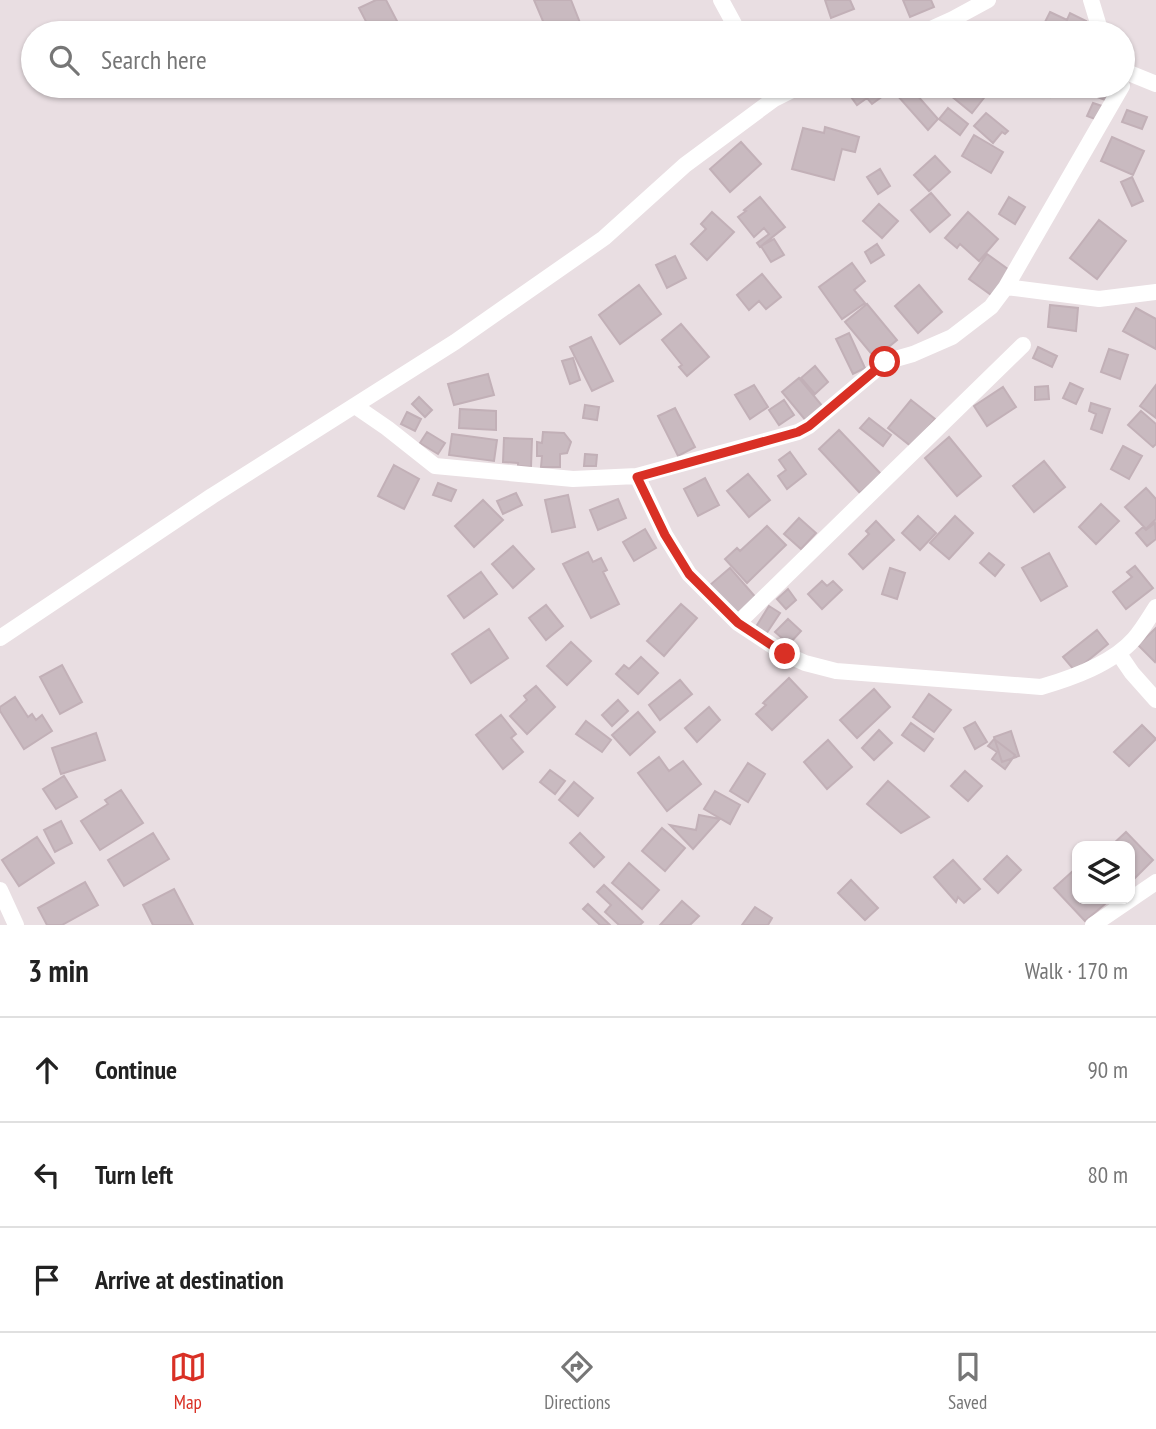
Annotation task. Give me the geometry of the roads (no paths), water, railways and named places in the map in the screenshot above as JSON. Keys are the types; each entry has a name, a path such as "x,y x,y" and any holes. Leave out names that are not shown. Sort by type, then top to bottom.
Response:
{"street":[{"path":"721,0 732,21"},
{"path":"949,21 988,0"},
{"path":"1091,0 1097,21"},
{"path":"1135,80 1156,84"},
{"path":"0,638 212,496 455,342 604,238 763,98"},
{"path":"355,407 435,466 573,479 637,477 798,432 809,426 885,362 913,354 951,337 991,307 1006,287 1113,98"},
{"path":"1006,287 1099,299 1156,292"},
{"path":"738,623 1023,345"},
{"path":"637,477 665,535 689,574 738,623 785,654 805,663 836,671 1041,687 1074,677 1119,654 1135,639 1156,607"},
{"path":"1119,654 1156,700"},
{"path":"1093,925 1156,882"},
{"path":"0,890 16,925"}]}
